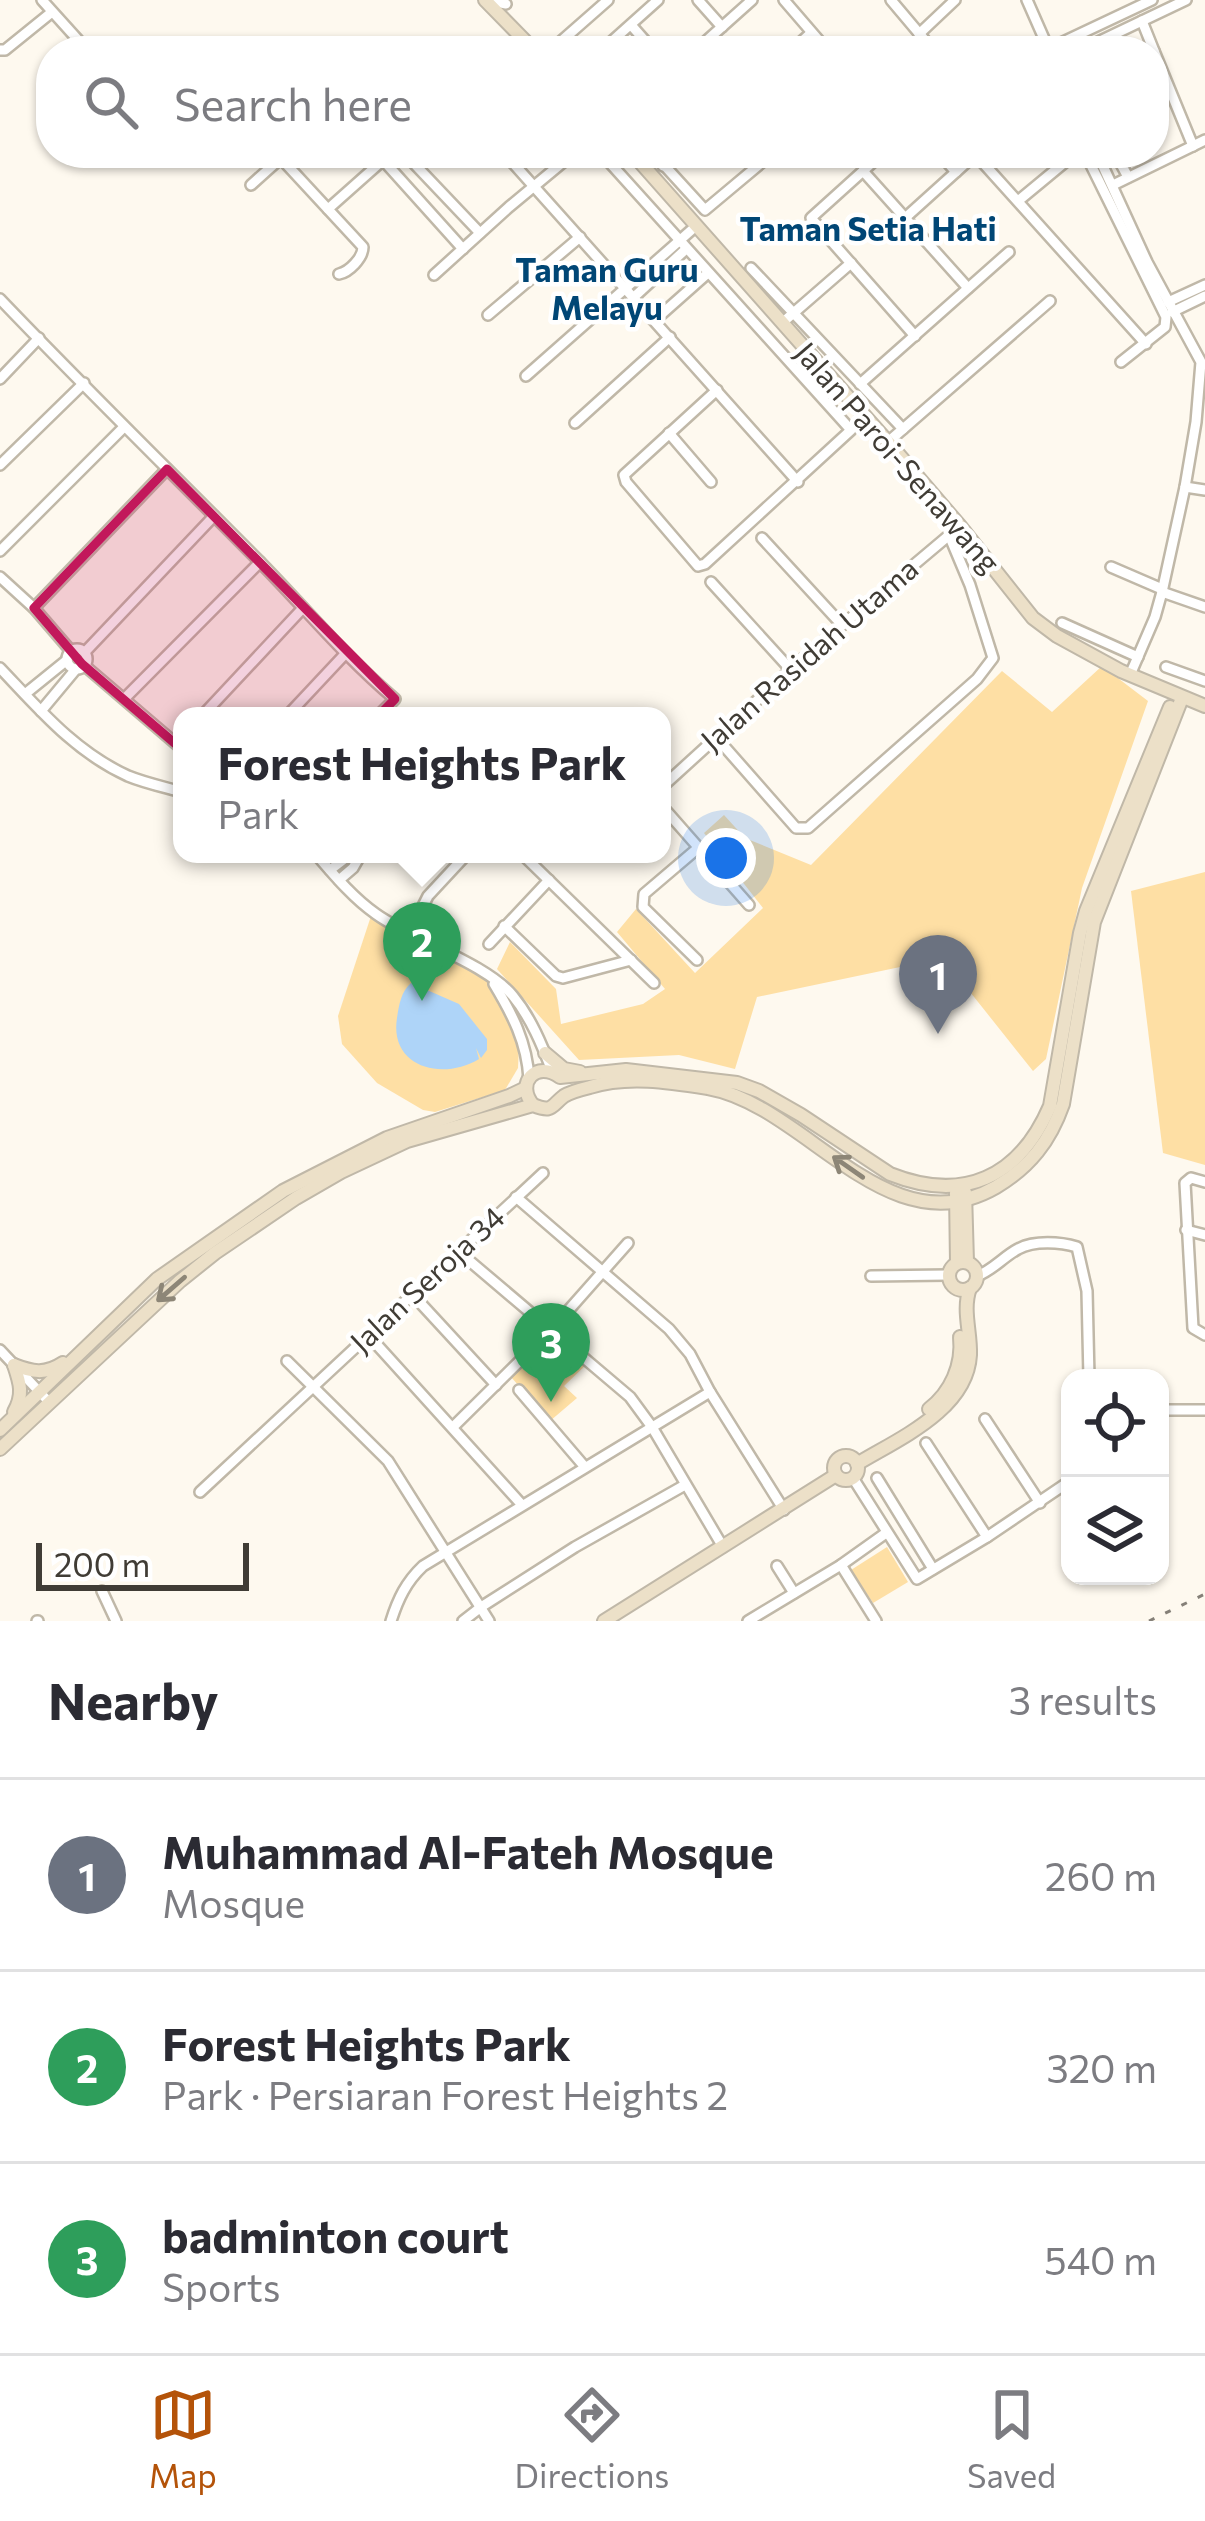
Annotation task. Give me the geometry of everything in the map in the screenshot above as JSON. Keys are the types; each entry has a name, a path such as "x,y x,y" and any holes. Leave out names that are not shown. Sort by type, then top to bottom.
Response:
{"street":[{"path":"42,0 74,36"},
{"path":"486,0 508,2 510,26"},
{"path":"486,0 520,36"},
{"path":"574,36 608,0"},
{"path":"618,36 658,0"},
{"path":"698,0 722,27"},
{"path":"712,36 752,0"},
{"path":"784,0 814,36"},
{"path":"891,0 919,34 955,0"},
{"path":"1027,0 1042,36"},
{"path":"1077,36 1152,0"},
{"path":"1110,36 1186,0"},
{"path":"0,50 52,12"},
{"path":"1142,21 1148,36"},
{"path":"631,25 641,36"},
{"path":"808,36 811,33"},
{"path":"1169,88 1193,146"},
{"path":"1169,157 1205,140"},
{"path":"251,184 267,168"},
{"path":"290,168 363,248 339,274"},
{"path":"328,209 374,168"},
{"path":"397,168 463,249"},
{"path":"418,168 480,233"},
{"path":"518,168 798,482"},
{"path":"434,275 556,168"},
{"path":"614,168 851,430 798,482 698,566 624,475 716,390"},
{"name":"Jalan Paroi-Senawang","path":"645,168 888,442 954,530 1043,628 1205,709"},
{"path":"665,168 705,210 755,168"},
{"path":"866,168 811,218 914,336"},
{"path":"952,168 956,172"},
{"path":"905,218 960,168"},
{"path":"988,168 1147,344"},
{"path":"1018,202 1062,168"},
{"path":"1089,168 1166,317 1165,327 1121,362"},
{"path":"1105,168 1170,307 1202,362 1201,422 1162,591 1138,657 1126,673 1150,689 1162,705 1152,749"},
{"path":"1123,168 1128,177"},
{"path":"1113,184 1147,168"},
{"path":"863,171 968,288"},
{"path":"526,376 630,293 697,226"},
{"path":"488,315 580,237"},
{"path":"860,384 1009,252"},
{"path":"782,323 851,263"},
{"path":"751,268 903,430"},
{"path":"656,320 708,273"},
{"path":"1170,307 1205,285"},
{"path":"1170,307 1205,296"},
{"path":"0,299 395,699 387,707"},
{"path":"888,442 1050,302"},
{"path":"575,423 670,337"},
{"path":"0,379 39,338"},
{"path":"0,465 84,383"},
{"path":"0,551 123,428"},
{"path":"669,433 712,482"},
{"path":"34,608 167,469"},
{"path":"1185,487 1205,490"},
{"path":"85,652 214,516"},
{"path":"716,737 796,828 808,828 976,679 993,658 954,530"},
{"name":"Jalan Rasidah Utama","path":"671,779 954,530"},
{"path":"762,538 842,625"},
{"path":"125,698 260,562"},
{"path":"1111,567 1205,607"},
{"path":"0,577 34,608 81,668 173,738"},
{"path":"711,582 790,670"},
{"path":"210,707 303,608"},
{"path":"1063,623 1138,657"},
{"path":"25,694 77,648 85,652 88,657 81,668 41,711"},
{"path":"295,707 346,653"},
{"path":"1166,667 1205,681"},
{"path":"0,668 75,743 139,780 173,789"},
{"path":"0,1449 73,1358 157,1279 299,1181 414,1126 509,1096 537,1072 626,1070 759,1090 890,1174 934,1187 989,1191 1019,1173 1042,1148 1063,1104 1094,922 1168,734 1178,696"},
{"path":"491,979 520,1034 528,1059 527,1098 533,1105 552,1108 563,1097 591,1086 627,1080 732,1094 765,1108 874,1185 928,1201 961,1192 1016,1159 1042,1125 1054,1088 1086,911 1178,696"},
{"path":"1168,734 1181,716 1205,709"},
{"path":"671,816 749,904"},
{"path":"697,960 643,907 642,900 698,848"},
{"path":"324,863 376,914 510,992 534,1027 564,1087 563,1097"},
{"path":"330,870 339,863"},
{"path":"339,880 356,863"},
{"path":"421,910 459,863"},
{"path":"531,863 654,983"},
{"path":"489,944 549,880"},
{"path":"504,926 563,978 631,960"},
{"path":"545,1053 564,1069 596,1074"},
{"path":"3,1426 45,1397 215,1253 311,1188 407,1142 533,1105"},
{"name":"Jalan Seroja 34","path":"200,1492 543,1173"},
{"path":"1205,1182 1191,1178 1185,1183 1193,1328 1205,1335"},
{"path":"961,1192 962,1263"},
{"path":"516,1197 669,1329 690,1354 784,1510"},
{"path":"1186,1230 1205,1235"},
{"path":"453,1427 551,1330 628,1243"},
{"path":"948,1275 950,1284 968,1284 1019,1248 1077,1247 1087,1291 1089,1369"},
{"path":"459,1252 630,1397 723,1547"},
{"path":"872,1276 948,1275 962,1263"},
{"path":"962,1263 974,1268 966,1301 969,1361 952,1397 942,1410 854,1466 846,1480 836,1475 838,1459 845,1456 854,1466 886,1533 917,1579 1061,1487"},
{"path":"1189,1281 1205,1286"},
{"path":"413,1295 496,1385"},
{"path":"369,1336 522,1505"},
{"path":"0,1350 45,1397"},
{"path":"14,1365 43,1372 73,1358"},
{"path":"287,1361 388,1461 489,1621"},
{"path":"3,1426 20,1401 22,1387 14,1365"},
{"path":"519,1390 584,1466"},
{"path":"391,1621 409,1580 423,1567 710,1391"},
{"path":"1169,1410 1205,1410"},
{"path":"985,1419 1040,1504"},
{"path":"926,1443 987,1537"},
{"path":"604,1621 836,1475"},
{"path":"878,1478 933,1569"},
{"path":"463,1621 575,1547 685,1485"},
{"path":"748,1621 886,1533"},
{"path":"841,1564 876,1621"},
{"path":"777,1566 794,1593"},
{"path":"102,1591 116,1621"}],"highlighted area":[{"path":"167,469 395,699 289,807 213,776 82,664 34,608"}],"shaded area":[{"path":"1102,666 1148,701 1082,888 1046,1059 1033,1071 943,958 757,997 735,1069 679,1055 579,1060 497,969 510,942 556,989 561,1024 643,1004 665,989 617,932 636,909 695,973 763,908 704,833 724,815 745,838 811,865 1002,671 1052,712"},
{"path":"1205,872 1205,1165 1163,1153 1131,891"},
{"path":"372,913 488,982 508,1014 519,1046 518,1068 505,1090 435,1112 423,1110 377,1083 342,1044 338,1016"},
{"path":"554,1334 588,1363 564,1386 577,1398 550,1421 511,1377"},
{"path":"887,1547 908,1582 873,1603 851,1570"}],"water":[{"path":"411,983 459,1004 487,1039 481,1058 476,1048 479,1059 450,1069 422,1066 410,1059 401,1049 397,1018"}],"railway":[{"path":"1149,1621 1205,1594"}],"place":[{"name":"Forest Heights Park","path":"422,1001"},
{"name":"Muhammad Al-Fateh Mosque","path":"938,1034"},
{"name":"badminton court","path":"551,1402"}],"district":[{"name":"Taman Setia Hati","path":"868,229"},
{"name":"Taman Guru Melayu","path":"607,289"}]}
